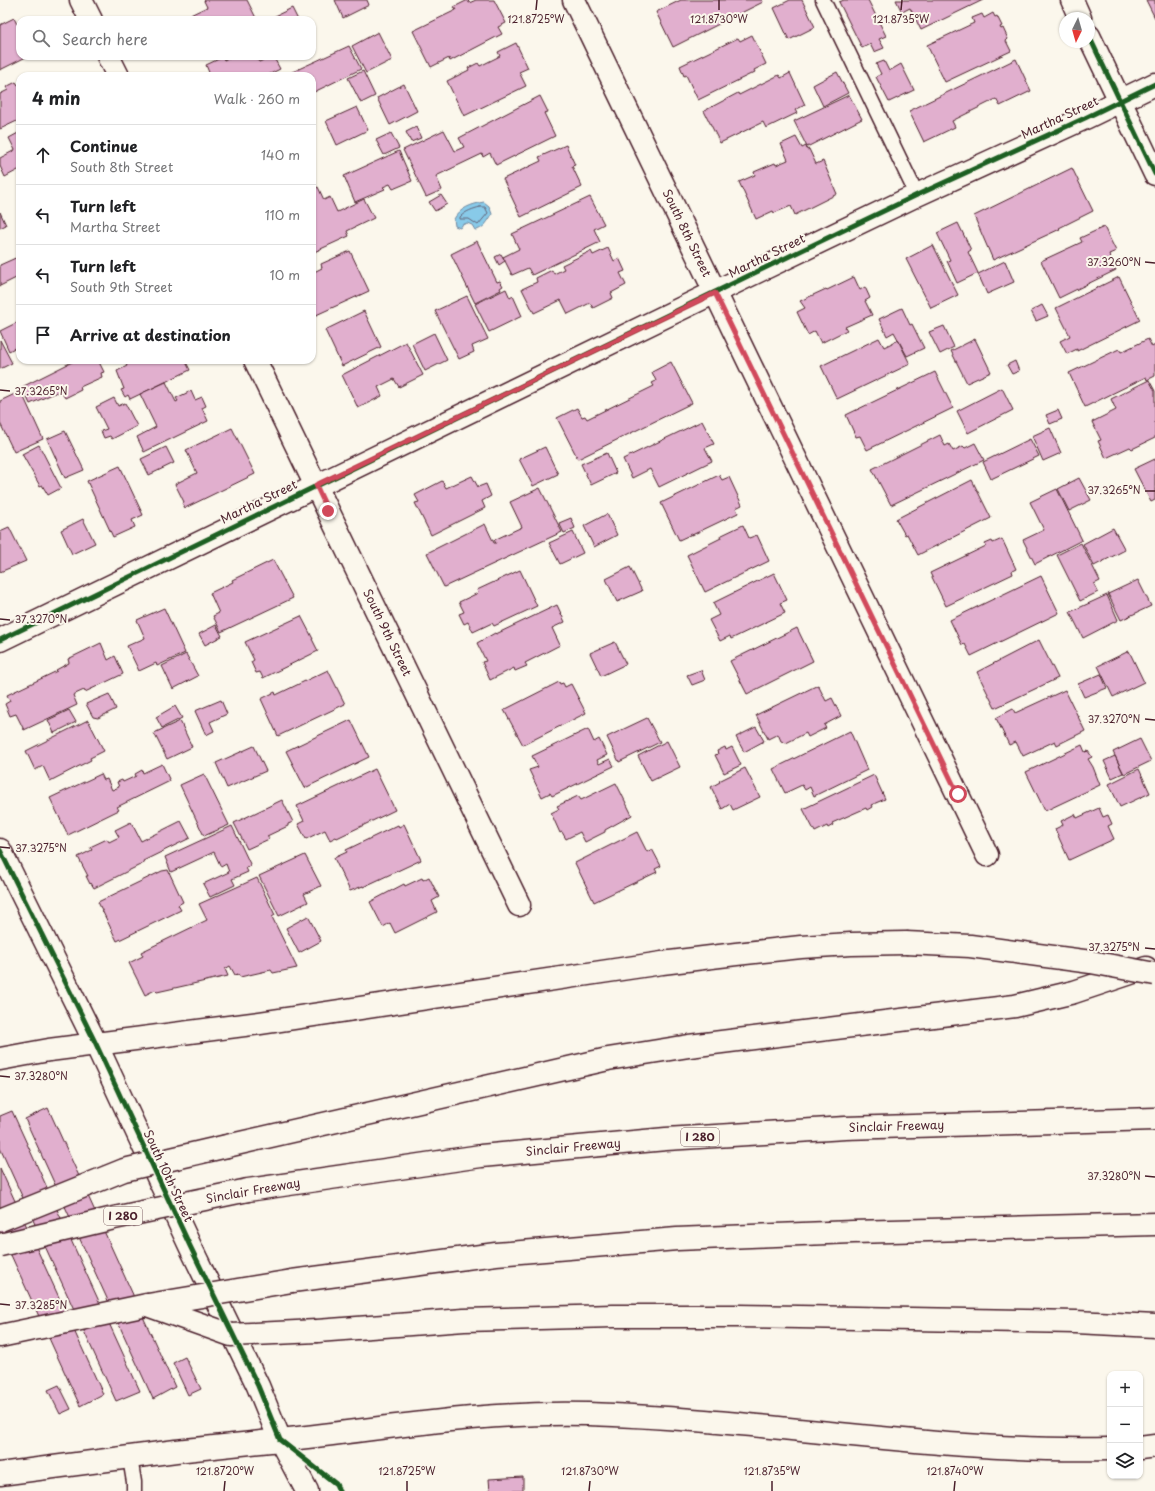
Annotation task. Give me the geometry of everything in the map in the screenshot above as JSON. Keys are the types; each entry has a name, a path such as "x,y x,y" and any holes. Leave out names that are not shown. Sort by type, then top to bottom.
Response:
{"main road":[{"path":"82,0 89,16"},
{"name":"South 8th Street","path":"574,0 701,260 715,293 987,855"},
{"path":"1072,0 1077,12"},
{"path":"1095,48 1155,174"},
{"path":"110,60 116,72"},
{"name":"Martha Street","path":"0,640 316,485 917,195 1085,118 1155,84"},
{"name":"South 9th Street","path":"257,364 519,905"},
{"name":"South 10th Street","path":"0,850 96,1044 190,1246 258,1386 280,1440 307,1491"},
{"path":"0,1059 49,1050 260,1023 662,963 801,947 906,943 970,946 1091,962 1155,974"},
{"path":"0,1220 124,1170 608,1059 688,1046 1015,1006 1074,992 1155,965"},
{"name":"Sinclair Freeway","path":"0,1245 114,1218 248,1190 481,1156 666,1139 845,1128 1155,1119"},
{"path":"0,1336 146,1305 292,1281 496,1254 677,1239 853,1232 1155,1224"},
{"path":"146,1305 232,1335 316,1331 464,1320 613,1316 738,1316 1076,1322 1155,1326"},
{"path":"0,1474 371,1428 505,1415 587,1414 659,1417 971,1446 1061,1450 1107,1449"},
{"path":"1143,1448 1155,1446"}],"lane":[{"path":"823,0 917,195"},
{"path":"130,1458 134,1491"}],"water":[{"path":"484,202 489,206 492,214 483,227 475,230 472,225 467,223 462,225 460,228 455,226 454,219 463,209 471,205"}],"building":[{"path":"247,0 255,16 188,16 207,7 204,1"},
{"path":"335,0 367,0 369,5 343,18"},
{"path":"468,0 469,3 476,0 494,0 506,23 498,27 502,34 450,61 449,58 431,67 413,31 456,10 454,7"},
{"path":"681,0 762,0 763,2 673,47 656,12"},
{"path":"790,0 802,0 815,27 789,40 774,8"},
{"path":"844,0 868,0 886,36 879,39 884,48 874,52 870,44 862,48 839,2"},
{"path":"896,0 983,0 921,30 910,8 902,12"},
{"path":"1146,0 1155,0 1155,18"},
{"path":"292,8 296,16 275,16"},
{"path":"993,13 995,17 997,16 1002,26 1000,27 1001,29 1003,28 1008,39 1006,41 1011,51 945,82 927,45 974,23 972,18 982,14 984,18"},
{"path":"14,18 16,22 16,60 20,60 0,70 0,25"},
{"path":"378,32 392,60 366,73 352,46"},
{"path":"752,35 766,64 754,70 755,72 698,100 680,66 738,38 740,41"},
{"path":"516,43 528,68 519,72 526,86 464,116 447,81 469,70 468,68 478,63 480,66 500,56 498,52"},
{"path":"349,46 361,69 316,91 316,72 292,72"},
{"path":"1016,59 1031,91 1000,106 996,99 952,121 955,127 924,142 909,111"},
{"path":"217,60 258,60 259,62 264,60 275,60 280,69 274,72 209,72 206,65"},
{"path":"884,61 889,71 901,64 914,90 889,102 876,77 881,74 876,64"},
{"path":"363,71 375,96 361,103 348,78"},
{"path":"837,72 848,93 823,106 813,85"},
{"path":"790,73 805,105 795,110 797,113 766,128 763,122 720,143 704,111 738,93 739,95 779,75 781,78"},
{"path":"16,82 16,121 0,129 0,94 8,90 6,87"},
{"path":"404,84 417,111 390,125 377,98"},
{"path":"849,95 862,119 807,147 794,121"},
{"path":"540,96 548,112 544,113 555,136 496,165 490,153 483,157 482,154 436,176 442,190 426,197 403,150 444,130 455,151 464,147 459,138"},
{"path":"357,107 368,130 337,145 326,121"},
{"path":"416,127 421,138 411,142 406,132"},
{"path":"391,133 399,148 384,155 376,140"},
{"path":"16,134 16,171 5,177 0,166 0,158 15,150 9,138"},
{"path":"796,137 802,148 806,146 807,150 809,149 816,164 823,161 837,194 795,215 791,206 774,213 773,211 756,219 739,182 755,175 754,172 775,163 776,165 788,160 781,144"},
{"path":"566,145 575,165 572,166 582,187 521,217 503,179 541,161 539,157"},
{"path":"399,151 412,181 393,189 390,184 383,187 385,189 355,202 344,176"},
{"path":"1072,168 1093,211 1059,228 1060,229 993,260 974,216"},
{"path":"318,187 324,200 330,197 337,212 364,199 374,218 347,231 349,236 316,251 316,188"},
{"path":"441,195 447,204 435,211 429,202"},
{"path":"590,197 604,224 594,229 600,242 532,275 528,268 512,275 503,257 519,249 512,234"},
{"path":"0,212 6,225 0,228"},
{"path":"958,223 971,250 968,252 978,273 957,283 947,261 950,260 937,233"},
{"path":"1104,227 1116,251 1109,254 1116,270 1059,298 1041,261 1082,242 1080,238"},
{"path":"477,241 497,282 500,281 503,286 500,288 501,290 475,303 451,254"},
{"path":"933,245 958,295 931,308 906,259"},
{"path":"608,248 614,261 619,258 625,271 620,273 626,285 611,293 613,298 593,308 590,303 568,314 561,300 534,313 522,289 537,282 536,278 552,270 554,274 564,269 562,265 591,251 593,255"},
{"path":"350,251 369,291 316,315 316,271 322,268 321,264"},
{"path":"501,254 505,261 499,265 495,257"},
{"path":"16,258 16,278 0,286 0,265"},
{"path":"1005,261 1014,282 987,294 978,274"},
{"path":"854,277 860,290 865,287 870,298 865,301 872,315 845,327 847,330 821,343 815,331 808,335 797,312 805,308 800,301"},
{"path":"1119,277 1140,320 1077,351 1077,349 1067,354 1060,341 1070,336 1056,308"},
{"path":"506,289 510,298 513,296 522,316 489,332 475,304"},
{"path":"467,296 488,339 472,346 474,352 459,359 435,311"},
{"path":"1042,305 1048,316 1036,321 1031,311"},
{"path":"902,308 924,348 907,356 894,332 887,336 879,319"},
{"path":"364,311 381,347 342,366 325,330"},
{"path":"16,323 16,347 9,351 0,331"},
{"path":"944,326 954,347 940,354 929,332"},
{"path":"434,333 447,360 425,371 412,344"},
{"path":"879,338 884,347 898,340 910,364 837,399 821,366"},
{"path":"975,339 991,372 967,383 951,351"},
{"path":"1148,339 1152,347 1155,345 1155,376 1147,380 1146,377 1085,407 1069,373 1119,349 1121,352"},
{"path":"0,340 12,363 0,369"},
{"path":"406,342 423,375 399,387 394,379 378,387 382,396 358,408 342,375"},
{"path":"1015,361 1019,371 1012,374 1007,365"},
{"path":"671,362 692,403 578,459 557,418 577,408 582,417 585,416 587,419 654,386 652,383 656,381 652,372"},
{"path":"68,364 100,364 104,372 101,373 102,377 80,387 81,390 65,398 61,392 57,392 30,404 22,387"},
{"path":"126,364 187,364 190,370 130,399 128,395 125,397 121,390 124,389 117,371 127,366"},
{"path":"935,372 953,408 867,450 860,436 856,437 846,415"},
{"path":"1149,380 1155,391 1155,438 1132,449 1130,447 1106,458 1098,441 1101,440 1092,422 1116,410 1111,399"},
{"path":"166,382 176,402 178,401 176,398 191,391 195,400 202,397 206,406 202,408 208,421 144,452 137,437 156,427 140,394"},
{"path":"1002,388 1013,410 968,433 957,411"},
{"path":"21,391 43,439 14,452 0,423 0,401"},
{"path":"114,398 118,406 125,403 137,426 112,439 110,436 104,438 101,431 107,429 96,407"},
{"path":"1058,410 1062,419 1050,424 1046,415"},
{"path":"702,421 714,444 705,448 712,461 659,487 650,469 632,478 623,459"},
{"path":"232,428 255,474 185,508 182,503 184,502 175,484 197,473 186,450"},
{"path":"1050,428 1061,453 1043,461 1032,436"},
{"path":"65,431 84,470 65,478 47,439"},
{"path":"940,435 945,446 949,444 953,451 963,446 965,448 975,443 984,460 891,505 872,469"},
{"path":"1030,439 1039,456 991,479 983,462"},
{"path":"39,445 61,488 48,495 42,485 40,486 22,454"},
{"path":"166,447 174,463 149,475 141,459"},
{"path":"545,447 558,474 533,486 519,459"},
{"path":"607,453 616,473 591,485 581,464"},
{"path":"1155,459 1155,500 1151,502 1134,469"},
{"path":"120,466 143,515 132,520 135,527 113,537 87,481"},
{"path":"719,475 722,480 729,477 742,505 736,508 738,513 679,540 661,503"},
{"path":"472,476 478,487 486,484 491,496 482,501 485,508 431,535 415,503 419,502 415,495 442,481 446,488"},
{"path":"1079,478 1091,500 1069,511 1058,489"},
{"path":"972,480 991,518 918,555 907,534 905,535 896,519"},
{"path":"540,488 562,532 444,587 427,553 485,524 494,543 496,543 494,540 522,527 510,502"},
{"path":"1057,489 1082,540 1035,564 1023,540 1044,530 1030,502"},
{"path":"607,514 617,535 594,547 584,526"},
{"path":"571,518 575,528 564,533 559,523"},
{"path":"83,519 95,543 72,554 61,530"},
{"path":"743,525 749,538 757,535 769,561 705,592 687,555"},
{"path":"9,527 26,561 0,572 0,531"},
{"path":"1113,528 1125,550 1094,566 1083,544"},
{"path":"573,532 583,553 560,564 549,543"},
{"path":"1002,539 1016,569 1012,571 1013,574 946,606 930,573 986,546 985,544 992,541 993,543"},
{"path":"1081,543 1100,581 1094,584 1098,592 1080,601 1057,555"},
{"path":"273,560 293,598 221,632 213,616 219,613 210,593 233,582 232,580"},
{"path":"630,567 642,591 617,602 606,579"},
{"path":"520,570 537,606 494,626 492,623 473,632 468,622 464,624 459,614 464,612 459,602 478,593 477,590"},
{"path":"774,573 787,600 780,603 785,613 731,639 730,636 720,641 709,620 719,615 713,603"},
{"path":"1041,576 1059,613 971,656 965,644 962,645 950,620"},
{"path":"1138,580 1151,606 1121,620 1108,594"},
{"path":"1107,595 1118,620 1083,638 1070,612"},
{"path":"557,605 565,622 552,628 560,645 525,663 527,666 515,671 514,668 490,680 482,662 486,661 477,643 495,633 496,634"},
{"path":"164,608 185,653 157,666 156,663 139,671 127,646 145,638 137,620"},
{"path":"301,616 318,651 263,678 260,672 256,673 251,662 254,660 245,642"},
{"path":"216,625 222,636 205,645 199,634"},
{"path":"797,628 813,661 747,694 730,661"},
{"path":"1039,640 1058,678 995,708 977,672"},
{"path":"615,642 626,664 601,676 590,653"},
{"path":"101,643 108,660 115,656 123,674 85,692 84,690 73,695 77,705 24,730 16,714 10,716 5,704 10,701 7,695 57,671 56,670 69,663 68,659"},
{"path":"1129,651 1144,682 1113,697 1098,666"},
{"path":"186,654 198,676 173,689 162,666"},
{"path":"328,670 345,704 278,736 261,699 275,692 276,695"},
{"path":"701,670 705,680 692,685 687,675"},
{"path":"1101,674 1107,688 1084,697 1078,684"},
{"path":"559,682 560,684 563,683 565,687 571,684 586,713 523,745 504,710"},
{"path":"818,685 826,701 832,698 841,716 824,725 826,728 808,737 806,733 786,743 781,741 778,734 768,739 756,715"},
{"path":"1065,690 1085,731 1057,745 1055,741 1023,756 1016,742 1009,745 996,718 1013,709 1015,713"},
{"path":"109,694 116,709 98,718 93,717 86,704"},
{"path":"221,700 227,714 210,722 214,731 206,735 195,711"},
{"path":"175,706 182,718 162,728 156,717"},
{"path":"69,710 76,722 54,733 48,720"},
{"path":"647,718 660,742 619,762 607,737"},
{"path":"88,720 104,751 90,758 91,760 50,781 43,766 35,770 26,751"},
{"path":"351,720 369,757 305,788 286,751"},
{"path":"180,721 192,747 167,759 154,733"},
{"path":"756,727 764,741 744,752 736,737"},
{"path":"588,729 594,742 599,739 607,755 597,760 599,764 610,759 614,766 552,796 550,793 542,797 529,770 538,767 532,756"},
{"path":"850,731 867,770 814,796 810,787 805,790 802,785 785,793 773,769"},
{"path":"1140,739 1151,761 1124,774 1113,752"},
{"path":"667,741 680,767 651,781 638,756"},
{"path":"1082,745 1085,752 1088,751 1092,757 1088,759 1100,785 1045,811 1026,772"},
{"path":"254,746 266,771 227,788 216,763"},
{"path":"725,747 726,750 732,747 741,765 724,773 715,755 718,754 717,751"},
{"path":"1115,756 1123,773 1112,778 1104,761"},
{"path":"162,764 170,781 117,807 119,810 68,835 50,798 101,774 104,780 107,779 112,790 119,787 117,782 122,780 123,782 136,776 135,774 142,770 143,773"},
{"path":"745,768 760,797 733,810 730,804 722,809 711,787 720,782 719,781"},
{"path":"375,769 395,810 337,838 336,837 330,840 325,830 306,839 298,824 304,821 297,806"},
{"path":"1139,769 1150,793 1120,807 1109,784"},
{"path":"204,774 229,825 204,836 180,785"},
{"path":"874,775 885,799 871,805 872,807 867,810 866,808 832,823 833,825 828,828 827,826 815,832 803,809"},
{"path":"616,783 632,815 605,830 605,832 585,842 580,832 566,839 562,832 560,833 551,813 559,809 557,806 578,796 581,800"},
{"path":"282,800 293,822 267,836 269,839 247,849 234,823"},
{"path":"1099,808 1103,817 1108,815 1112,824 1108,826 1114,839 1069,860 1055,829 1063,825 1061,821 1075,814 1077,818"},
{"path":"181,821 190,838 143,861 144,863 94,888 91,883 90,884 86,876 88,876 78,857 92,850 90,847 107,839 109,842 119,837 115,830 131,822 141,841"},
{"path":"404,824 421,860 363,887 350,891 334,858 347,852 346,850 398,825 399,827"},
{"path":"232,826 251,866 246,868 248,872 232,879 235,885 210,897 203,884 229,872 226,864 221,867 214,852 171,872 165,857"},
{"path":"637,832 647,852 652,849 661,866 655,869 657,872 594,902 575,863"},
{"path":"305,855 321,886 304,894 308,902 279,916 259,876"},
{"path":"168,870 183,902 178,905 181,910 117,941 98,902 162,871"},
{"path":"429,877 439,897 432,901 437,912 395,933 390,923 383,927 370,902 404,884 405,886 422,878 423,880"},
{"path":"257,878 275,915 272,917 297,968 273,973 271,970 240,977 238,974 235,975 230,966 225,969 228,976 157,992 155,990 145,995 129,963 143,956 141,952 207,920 199,904"},
{"path":"308,916 321,941 299,953 286,928"},
{"path":"48,1108 175,1387 153,1399 25,1119"},
{"path":"12,1111 140,1391 116,1401 0,1148 0,1116"},
{"path":"0,1168 103,1394 80,1406 0,1231"},
{"path":"185,1357 201,1389 188,1395 173,1363"},
{"path":"59,1385 71,1409 60,1414 48,1390"},
{"path":"523,1477 523,1491 490,1491 489,1479"}],"cycle path":[{"path":"1095,48 1155,174"},
{"path":"0,640 748,276 1155,84"},
{"path":"0,850 96,1044 190,1246 258,1386 280,1440 336,1484 339,1491"}],"route":[{"path":"328,511 316,485 715,293 958,794"}]}
